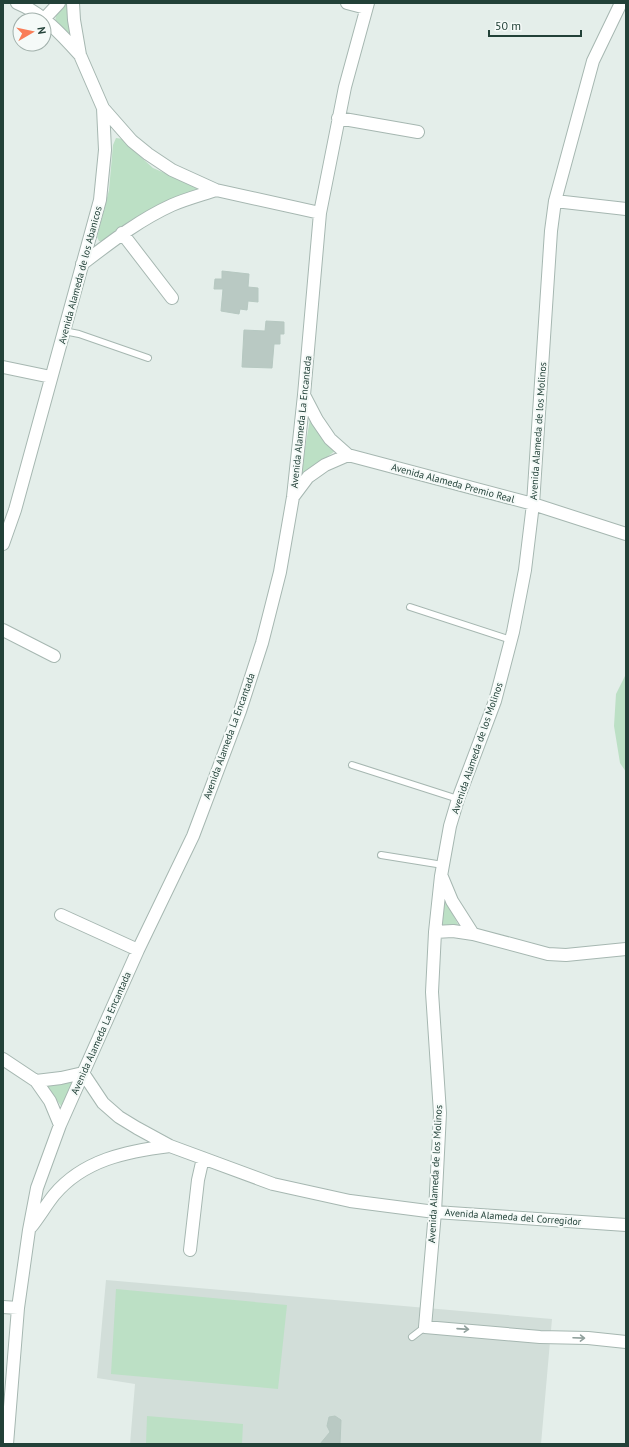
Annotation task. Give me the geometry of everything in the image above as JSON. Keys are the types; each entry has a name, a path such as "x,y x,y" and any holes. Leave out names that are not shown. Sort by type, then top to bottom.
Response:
{"street":[{"path":"16,3 32,12"},
{"path":"51,12 59,3"},
{"name":"Avenida Alameda de los Abanicos","path":"3,544 15,510 100,200 105,150 103,108 80,55 74,20 73,3"},
{"path":"347,3 367,6"},
{"name":"Avenida Alameda de los Molinos","path":"425,1326 435,1212 440,1113 432,992 434,932 442,870 450,826 458,799 495,701 511,640 525,570 533,504 551,231 556,201 593,61 621,3"},
{"name":"Avenida Alameda La Encantada","path":"8,1444 18,1308 29,1230 37,1188 60,1124 138,950 193,836 240,711 262,643 280,572 293,496 304,395 320,213 344,87 367,6"},
{"path":"52,26 80,55"},
{"path":"103,108 132,140 148,154 172,170 216,190 320,213"},
{"path":"338,118 418,132"},
{"path":"82,264 122,233 141,221 173,204 216,190"},
{"path":"556,201 626,209"},
{"path":"122,233 172,298"},
{"path":"3,367 51,377"},
{"name":"Avenida Alameda Premio Real","path":"304,395 317,420 330,439 348,455 533,504 626,534"},
{"path":"293,496 308,477 325,465 348,455"},
{"path":"3,630 54,656"},
{"path":"442,870 452,902 473,934"},
{"path":"61,915 138,950"},
{"path":"434,932 453,931 473,934 548,954 626,949"},
{"path":"3,1059 36,1082 50,1101 60,1124"},
{"path":"36,1082 83,1073"},
{"name":"Avenida Alameda del Corregidor","path":"83,1073 103,1103 119,1117 170,1146 273,1184 350,1201 435,1212 626,1225"},
{"name":"Avenida Alameda del Corregidor","path":"29,1230 55,1194 74,1177 89,1167 114,1156 139,1149 170,1146"},
{"path":"190,1250 198,1180 203,1158"},
{"path":"3,1307 18,1308"},
{"path":"425,1326 540,1337 626,1342"}],"lane":[{"path":"64,330 148,358"},
{"path":"410,606 511,640"},
{"path":"352,765 458,799"},
{"path":"381,855 442,870"},
{"path":"412,1338 425,1326"}],"shaded area":[{"path":"106,1280 552,1319 541,1444 130,1444 135,1384 97,1378"}],"green space":[{"path":"65,3 68,3 71,35 55,23 56,14"},
{"path":"116,138 124,139 132,149 153,168 201,188 200,191 177,197 131,220 104,241 99,241 97,237 109,190 113,145"},
{"path":"310,419 335,451 300,477"},
{"path":"626,674 626,772 620,763 614,726 616,694"},
{"path":"445,900 459,926 440,926"},
{"path":"73,1081 74,1083 63,1107 48,1085"},
{"path":"116,1289 287,1305 278,1389 111,1374"},
{"path":"147,1416 243,1424 242,1444 146,1444"}],"building":[{"path":"222,271 249,274 248,287 258,288 258,302 248,301 247,310 240,309 239,314 221,311 223,289 214,289 215,279 222,279"},
{"path":"266,321 284,322 284,334 280,334 280,344 274,344 272,368 242,367 244,330 265,331"},
{"path":"335,1416 341,1420 340,1444 320,1444 330,1432 327,1426 329,1417"}]}
